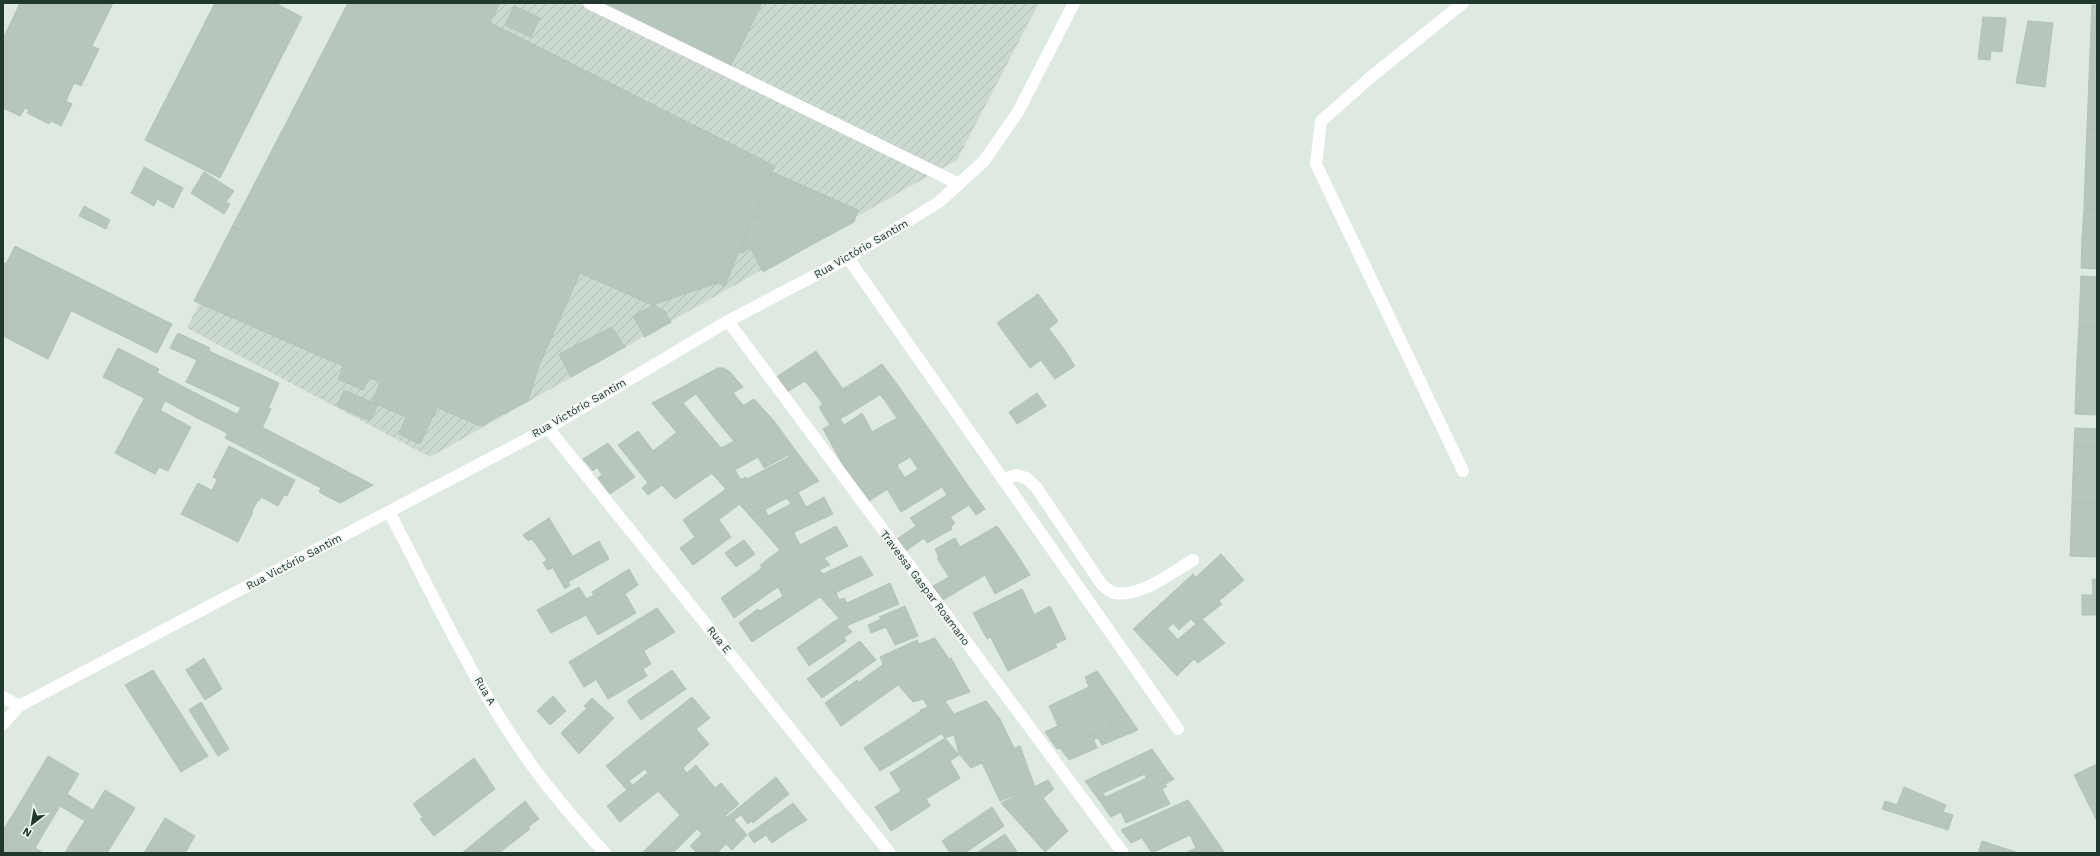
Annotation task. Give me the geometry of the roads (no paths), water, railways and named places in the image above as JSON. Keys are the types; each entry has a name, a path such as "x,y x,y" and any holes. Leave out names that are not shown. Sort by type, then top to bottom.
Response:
{"street":[{"path":"590,3 959,184"},
{"name":"Rua Victório Santim","path":"3,724 19,706 548,428 728,321 848,258 939,202 984,161 1018,112 1074,3"},
{"path":"1463,3 1372,76 1321,121 1316,164 1463,470"},
{"path":"848,258 1178,729"},
{"name":"Travessa Gaspar Roamano","path":"728,321 1123,853"},
{"name":"Rua E","path":"548,428 890,853"},
{"path":"1003,479 1017,475 1026,478 1036,487 1102,585 1113,593 1126,594 1142,590 1193,560"},
{"name":"Rua A","path":"389,512 469,664 496,710 542,778 580,826 605,853"},
{"path":"3,697 19,706"}]}
